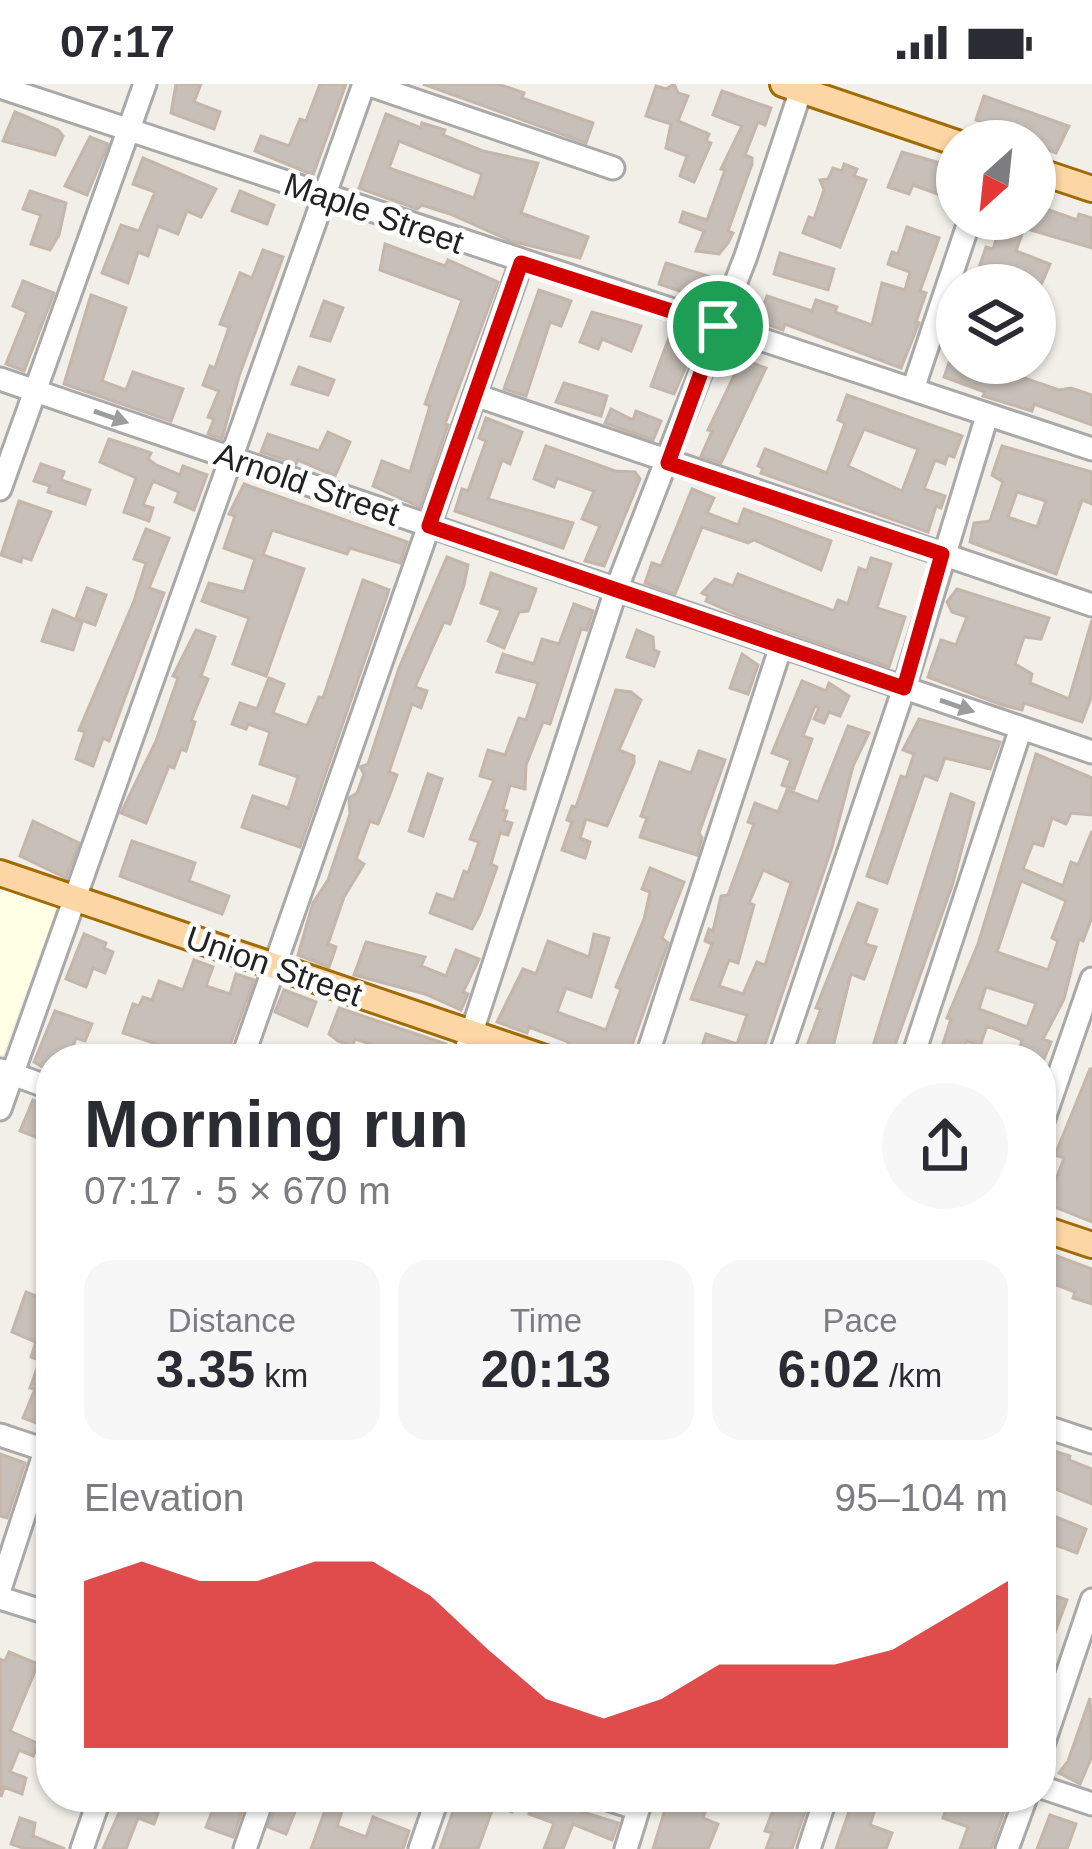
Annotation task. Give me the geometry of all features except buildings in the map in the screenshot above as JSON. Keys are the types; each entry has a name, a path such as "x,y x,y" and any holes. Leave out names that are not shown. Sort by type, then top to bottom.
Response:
{"main road":[{"path":"792,87 936,136"},
{"path":"1056,177 1092,189"},
{"name":"Union Street","path":"0,873 504,1044"},
{"path":"1056,1233 1092,1245"}],"street":[{"path":"0,489 145,84"},
{"path":"0,1109 6,1072 74,899 366,84 614,168"},
{"name":"Maple Street","path":"0,87 1092,448"},
{"path":"468,1044 616,590 718,326 792,87"},
{"path":"913,388 963,240"},
{"path":"247,1044 521,263"},
{"name":"Arnold Street","path":"0,379 1092,752"},
{"path":"475,394 1092,605"},
{"path":"783,1044 904,688 987,416"},
{"path":"651,1044 782,646"},
{"path":"917,1044 1021,728"},
{"path":"1056,1083 1092,979"},
{"path":"6,1072 36,1083"},
{"path":"1056,1430 1092,1442"},
{"path":"0,1435 36,1442"},
{"path":"36,1484 0,1593 36,1609"},
{"path":"1056,1707 1092,1600"},
{"path":"1056,1792 1092,1804"},
{"path":"82,1849 95,1812"},
{"path":"245,1849 258,1812"},
{"path":"420,1849 433,1812"},
{"path":"626,1849 637,1812"},
{"path":"808,1849 821,1812"},
{"path":"1007,1849 1021,1812"}],"shaded area":[{"path":"0,888 57,907 3,1055 0,1054"}],"route":[{"path":"521,263 718,326 668,463 942,554 904,688 429,526 521,263"}]}
